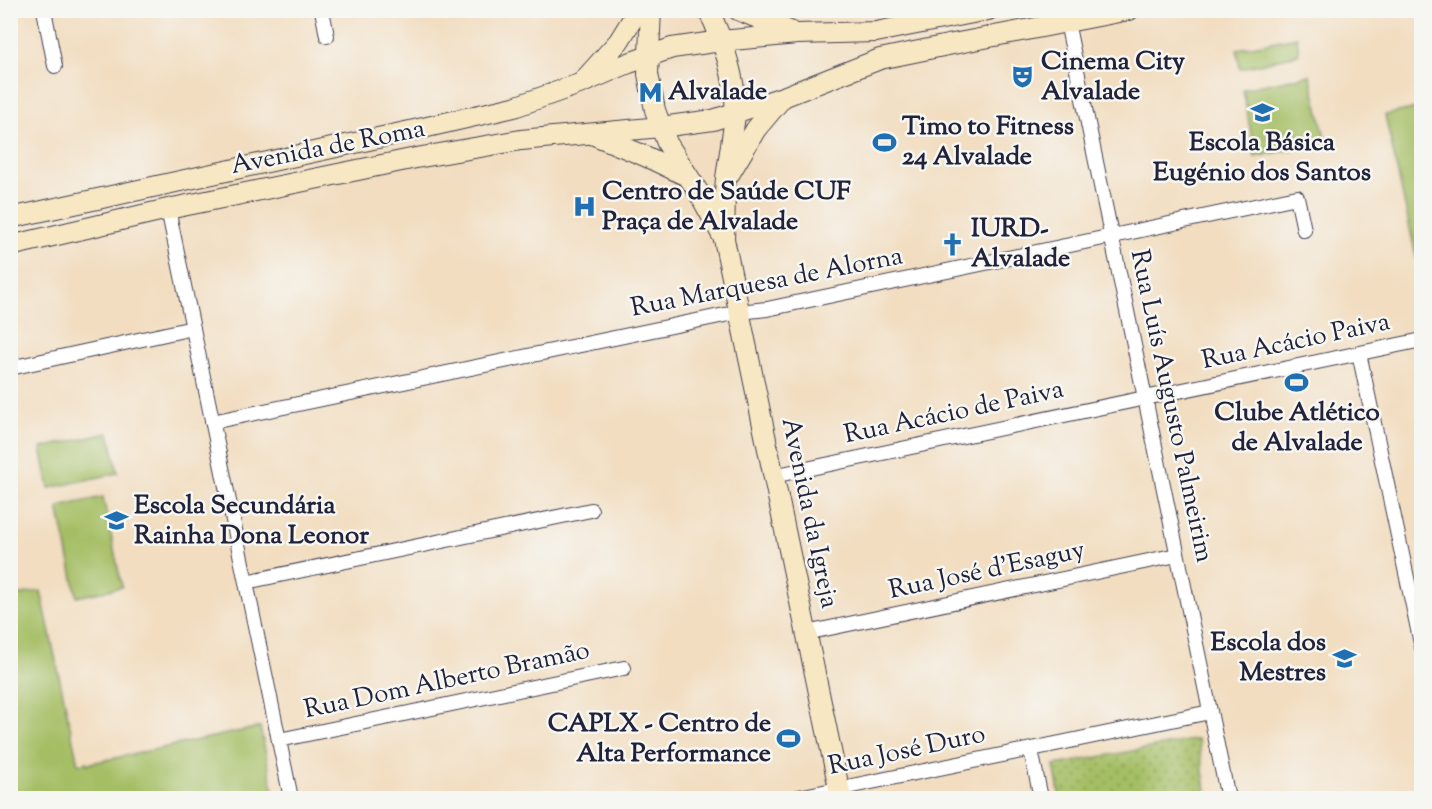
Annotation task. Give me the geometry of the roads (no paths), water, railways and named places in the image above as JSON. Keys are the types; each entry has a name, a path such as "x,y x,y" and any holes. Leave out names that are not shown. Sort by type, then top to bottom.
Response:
{"main road":[{"path":"582,83 619,40 638,10"},
{"path":"651,10 648,74 661,127 713,120 880,59 1066,16 1129,10"},
{"path":"708,10 728,59 735,112"},
{"path":"738,10 797,34"},
{"path":"649,56 672,48 721,41 797,34 876,32 988,10"},
{"name":"Avenida de Roma","path":"10,218 514,107 649,56"},
{"path":"726,181 756,129 783,96"},
{"name":"Avenida da Igreja","path":"735,112 726,181 724,239 840,794"},
{"name":"Avenida de Roma","path":"10,246 168,209 416,158 521,140 661,127"},
{"name":"Avenida da Igreja","path":"661,127 667,143 699,193 724,239"},
{"path":"589,133 687,176"},
{"path":"163,185 168,209"}],"street":[{"path":"44,10 55,66"},
{"path":"322,10 327,36"},
{"name":"Rua Luís Augusto Palmeirim","path":"1066,16 1228,798"},
{"name":"Rua Marquesa de Alorna","path":"212,422 739,312 767,309 1297,197 1304,230"},
{"path":"168,209 291,798"},
{"path":"10,368 193,328"},
{"name":"Rua Acácio Paiva","path":"1145,398 1422,340"},
{"path":"1359,353 1422,648"},
{"name":"Rua Acácio de Paiva","path":"773,476 1145,398"},
{"path":"246,582 591,510"},
{"name":"Rua José d'Esaguy","path":"806,633 1177,555"},
{"name":"Rua Dom Alberto Bramão","path":"279,740 624,668"},
{"name":"Rua José Duro","path":"794,798 840,794 1210,712"},
{"path":"1031,750 1041,798"}],"place":[{"name":"Cinema City Alvalade","path":"1023,77"},
{"name":"Alvalade","path":"650,92"},
{"name":"Escola Básica Eugénio dos Santos","path":"1262,112"},
{"name":"Timo to Fitness 24 Alvalade","path":"884,142"},
{"name":"Centro de Saúde CUF Praça de Alvalade","path":"584,207"},
{"name":"IURD- Alvalade","path":"953,244"},
{"name":"Clube Atlético de Alvalade","path":"1297,382"},
{"name":"Escola Secundária Rainha Dona Leonor","path":"116,521"},
{"name":"Escola dos Mestres","path":"1344,658"},
{"name":"CAPLX - Centro de Alta Performance","path":"789,739"}]}
